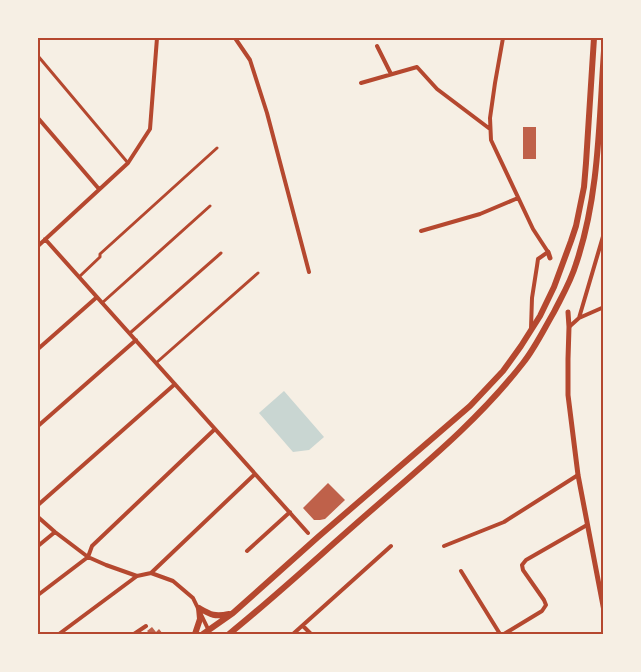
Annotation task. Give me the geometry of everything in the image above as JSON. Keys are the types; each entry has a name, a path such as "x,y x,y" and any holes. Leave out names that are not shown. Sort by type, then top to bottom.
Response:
{"highway":[{"path":"208,633 470,406 508,364 530,332 554,287 572,241 579,212 584,187 594,38"},
{"path":"229,634 236,631 433,457 474,418 523,362 538,340 576,266 585,236 600,148 604,51"},
{"path":"198,608 217,616 232,613"},
{"path":"195,634 200,619 198,608"}],"street":[{"path":"38,246 128,163 150,129 157,38"},
{"path":"234,38 250,60 267,112 309,272"},
{"path":"503,38 490,118 491,140 533,229 550,258"},
{"path":"377,46 391,74"},
{"path":"38,56 128,163"},
{"path":"361,82 417,67 437,89 490,129"},
{"path":"38,118 99,189"},
{"path":"79,277 100,257 100,254 217,148"},
{"path":"421,231 480,214 518,198"},
{"path":"102,303 210,206"},
{"path":"579,318 604,233"},
{"path":"45,239 308,533"},
{"path":"530,332 532,298 538,259 548,252"},
{"path":"130,333 221,253"},
{"path":"156,363 258,273"},
{"path":"38,349 97,297"},
{"path":"569,327 579,318 604,307"},
{"path":"568,312 568,395 578,475 604,611"},
{"path":"38,426 136,340"},
{"path":"38,505 175,384"},
{"path":"38,596 88,557 92,546 215,429"},
{"path":"60,634 137,576 151,573 255,474"},
{"path":"444,546 504,522 578,475"},
{"path":"247,551 290,512"},
{"path":"38,517 88,557 137,576"},
{"path":"504,634 542,611 546,606 522,566 526,560 587,526"},
{"path":"38,546 56,532"},
{"path":"292,634 391,546"},
{"path":"461,571 500,634"},
{"path":"151,573 172,581 193,598 208,633"},
{"path":"134,634 146,626"},
{"path":"303,626 311,634"}],"shaded area":[{"path":"284,391 324,437 309,450 293,452 259,413"}],"building":[{"path":"523,127 536,127 536,159 523,159"},
{"path":"328,483 345,500 325,519 314,520 303,508"},
{"path":"152,627 156,632 159,629 163,634 150,634 147,631"}]}
